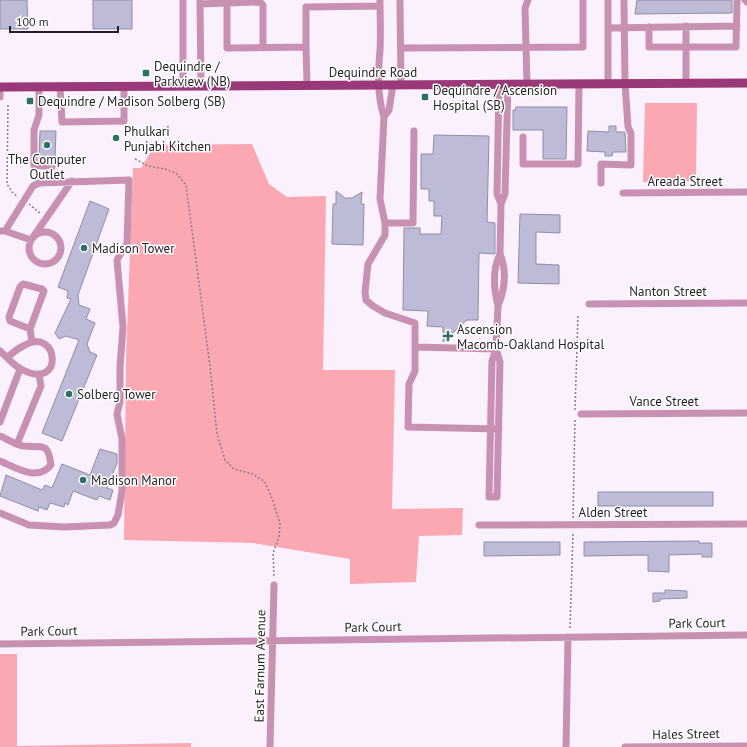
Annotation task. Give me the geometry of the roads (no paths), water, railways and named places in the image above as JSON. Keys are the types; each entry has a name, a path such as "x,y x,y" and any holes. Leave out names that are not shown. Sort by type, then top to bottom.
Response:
{"main road":[{"name":"Dequindre Road","path":"0,87 747,83"}],"street":[{"path":"183,0 183,86"},
{"path":"384,117 390,110 397,84 401,48 400,0"},
{"path":"527,84 525,8 528,0"},
{"path":"401,48 583,47 583,0"},
{"path":"608,0 608,83"},
{"path":"601,183 601,164 631,165 632,134 628,127 625,83 624,0"},
{"path":"649,27 649,47 736,47 737,0"},
{"path":"201,86 200,2 260,2 263,5 263,48"},
{"path":"227,2 227,48 306,47"},
{"path":"307,85 306,4 380,3 380,49 377,66 380,85 380,103 384,117 380,199 385,223 385,235 368,264 365,292 366,300 385,313 415,323 415,372 408,384 408,427 499,429"},
{"path":"686,26 686,83"},
{"path":"608,28 737,26"},
{"path":"523,137 523,164 578,164 579,83"},
{"path":"496,348 500,362 497,497 489,497 492,361 496,348 498,306 494,291 496,261 500,254 501,204 505,194 504,84"},
{"path":"60,87 62,122 124,121 124,86"},
{"path":"0,87 0,97"},
{"path":"39,87 39,115 34,130 34,165 52,167"},
{"path":"385,223 413,223 414,131"},
{"path":"0,514 29,525 64,527 110,525 118,515 122,491 122,439 117,414 120,402 120,368 123,327 117,260 127,243 129,180 45,182 33,186 2,231 31,240"},
{"path":"31,240 42,232 52,233 60,241 61,251 59,256 50,263 40,262 32,256 30,245 31,240 72,181"},
{"name":"Areada Street","path":"622,193 747,192"},
{"path":"30,329 10,321 9,317 20,287 23,284 42,289 44,291 30,329 32,342"},
{"name":"Nanton Street","path":"589,304 747,303"},
{"path":"32,342 42,343 50,349 53,355 50,368 40,374 28,373 3,356 32,342"},
{"path":"415,347 496,348"},
{"path":"0,422 20,369"},
{"path":"17,444 41,386 40,374"},
{"name":"Vance Street","path":"581,414 747,413"},
{"path":"0,436 23,446 33,445 44,447 50,454 51,465 46,472 34,475 0,461"},
{"name":"Alden Street","path":"480,525 747,524"},
{"name":"East Farnum Avenue","path":"270,747 274,585"},
{"name":"Park Court","path":"0,644 747,635"},
{"path":"566,747 568,637"},
{"name":"Hales Street","path":"625,747 747,746"}],"place":[{"name":"Dequindre / Parkview (NB)","path":"146,73"},
{"name":"Dequindre / Ascension Hospital (SB)","path":"425,97"},
{"name":"Dequindre / Madison Solberg (SB)","path":"30,101"},
{"name":"Phulkari Punjabi Kitchen","path":"116,138"},
{"name":"The Computer Outlet","path":"47,145"},
{"name":"Madison Tower","path":"84,248"},
{"name":"Ascension Macomb-Oakland Hospital","path":"448,336"},
{"name":"Solberg Tower","path":"69,394"},
{"name":"Madison Manor","path":"83,480"}]}
